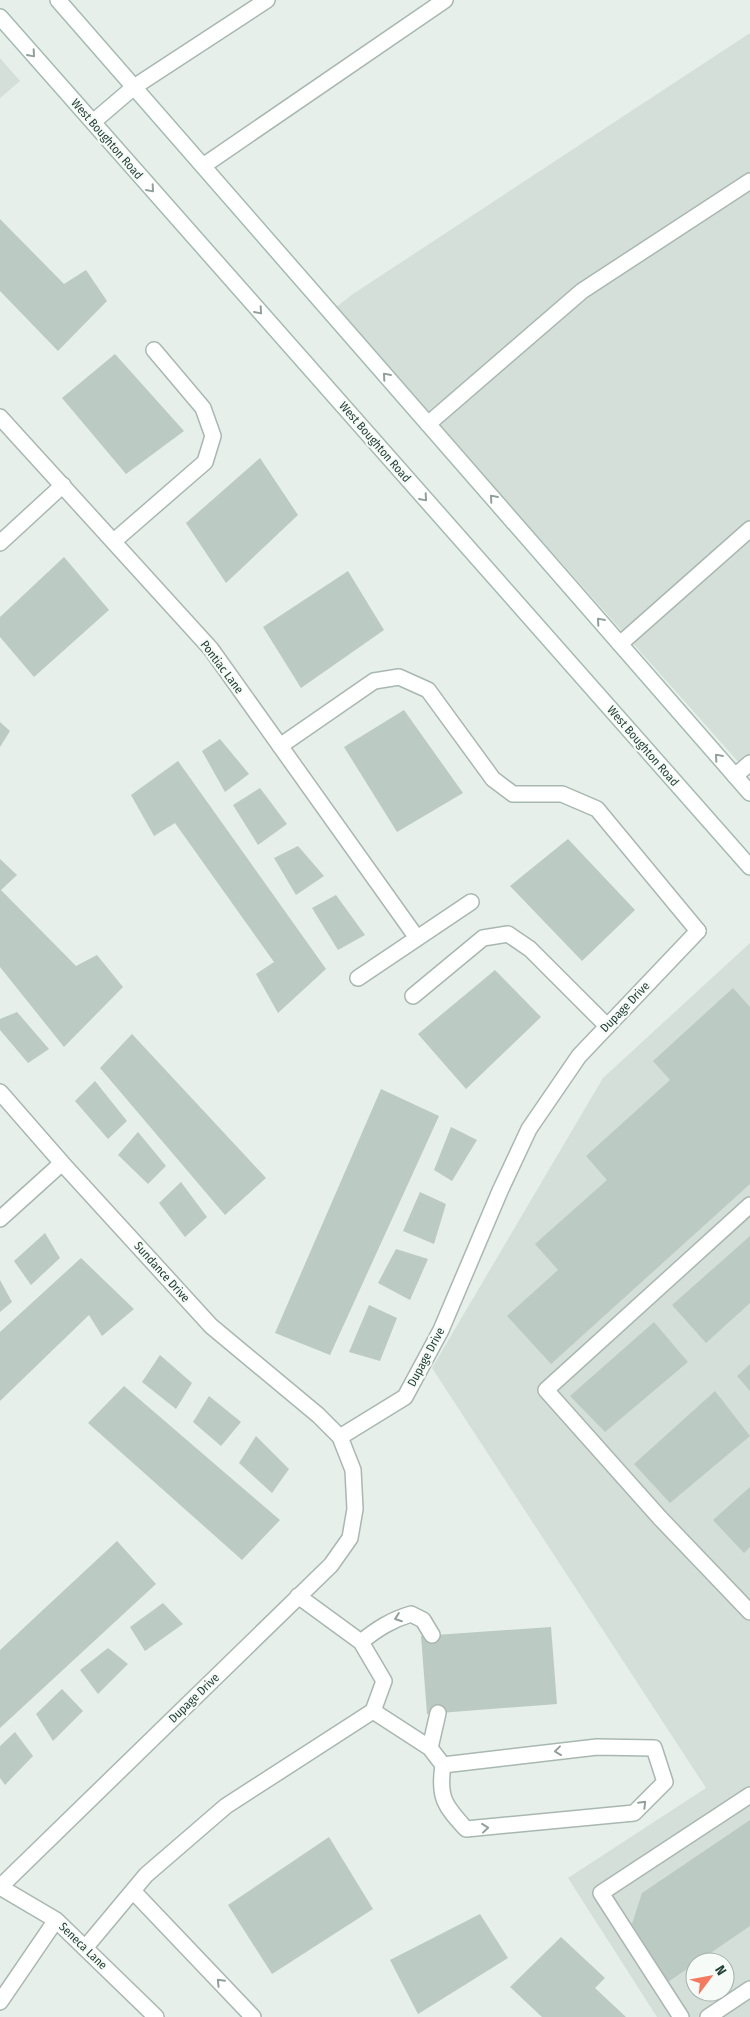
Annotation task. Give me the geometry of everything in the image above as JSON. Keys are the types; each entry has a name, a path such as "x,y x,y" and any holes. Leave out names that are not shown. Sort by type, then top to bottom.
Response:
{"street":[{"path":"58,0 750,793"},
{"path":"93,122 134,87 267,0"},
{"path":"203,166 445,0"},
{"name":"West Boughton Road","path":"1,19 750,867"},
{"path":"428,424 582,291 750,181"},
{"path":"114,541 205,462 213,436 203,408 154,350"},
{"name":"Pontiac Lane","path":"0,417 211,650 417,938"},
{"path":"0,543 63,485"},
{"path":"620,644 750,529"},
{"name":"Dupage Drive","path":"0,1887 331,1565 350,1538 355,1509 353,1470 340,1437 405,1397 441,1330 529,1129 579,1056 698,931 596,809 562,794 513,794 493,779 428,690 399,678 374,681 280,746"},
{"path":"735,776 750,763"},
{"path":"358,978 470,902"},
{"path":"413,996 483,938 508,934 530,949 607,1026"},
{"name":"Sundance Drive","path":"0,1092 62,1163 212,1326 318,1415 340,1437"},
{"path":"0,1218 62,1163"},
{"path":"750,1205 546,1390 660,1518 750,1612"},
{"path":"85,1948 146,1875 226,1806 373,1712 384,1681 361,1642 298,1596"},
{"path":"361,1642 394,1619 411,1614 423,1620 432,1635"},
{"path":"373,1712 430,1748 443,1765 441,1781 446,1807 466,1830 634,1813 665,1782 654,1748 597,1747 443,1765"},
{"path":"430,1748 438,1714"},
{"path":"681,2017 601,1893 750,1795"},
{"name":"Seneca Lane","path":"0,1887 56,1920 156,2017"},
{"path":"133,1891 253,2017"},
{"path":"0,2002 56,1920"},
{"path":"708,2017 750,1989"}],"shaded area":[{"path":"750,33 750,775 335,308 353,294"},
{"path":"0,58 20,81 0,98"},
{"path":"750,943 750,2017 657,2017 568,1878 706,1788 432,1368 603,1078"}],"building":[{"path":"0,219 64,284 86,270 107,301 58,351 0,291"},
{"path":"115,354 184,431 126,474 62,398"},
{"path":"260,458 298,515 226,583 186,523"},
{"path":"64,557 109,610 34,677 0,637 0,617"},
{"path":"348,571 384,630 301,688 263,627"},
{"path":"404,710 463,793 397,832 344,747"},
{"path":"0,722 10,731 0,747"},
{"path":"220,739 249,774 225,792 202,751"},
{"path":"178,761 326,969 278,1013 256,974 274,962 175,823 154,836 131,795"},
{"path":"260,788 287,824 258,845 233,805"},
{"path":"568,839 635,910 582,961 510,886"},
{"path":"298,846 324,876 296,895 274,858"},
{"path":"0,859 17,875 1,890 76,966 97,955 123,987 64,1047 0,967"},
{"path":"336,895 365,935 338,950 312,908"},
{"path":"495,970 541,1017 466,1089 418,1034"},
{"path":"733,988 750,1007 750,1184 551,1364 507,1316 558,1270 535,1244 607,1180 586,1156 670,1080 653,1061"},
{"path":"17,1012 49,1049 28,1063 0,1030 0,1019"},
{"path":"132,1034 266,1178 225,1215 100,1068"},
{"path":"95,1081 127,1121 108,1139 75,1101"},
{"path":"381,1089 439,1116 330,1355 275,1333"},
{"path":"451,1127 477,1140 452,1181 434,1170"},
{"path":"138,1132 166,1166 148,1184 118,1155"},
{"path":"181,1182 207,1217 185,1237 159,1203"},
{"path":"420,1192 446,1204 434,1244 403,1231"},
{"path":"45,1233 60,1258 31,1285 14,1261"},
{"path":"750,1236 750,1303 706,1343 672,1305"},
{"path":"396,1249 428,1259 410,1300 378,1283"},
{"path":"81,1258 134,1309 102,1336 89,1315 0,1401 0,1332"},
{"path":"0,1280 12,1302 0,1312"},
{"path":"369,1305 397,1318 380,1361 349,1352"},
{"path":"654,1322 688,1362 605,1432 570,1396"},
{"path":"160,1355 192,1383 176,1409 142,1382"},
{"path":"750,1364 750,1391 737,1376"},
{"path":"124,1386 280,1520 242,1560 88,1423"},
{"path":"715,1391 750,1436 670,1503 634,1464"},
{"path":"209,1396 241,1422 221,1446 193,1422"},
{"path":"256,1436 289,1469 272,1493 239,1463"},
{"path":"750,1487 750,1547 744,1553 713,1520"},
{"path":"117,1541 156,1584 0,1728 0,1650"},
{"path":"163,1603 183,1624 145,1651 130,1627"},
{"path":"551,1627 557,1704 427,1714 421,1636"},
{"path":"108,1648 128,1664 98,1694 80,1670"},
{"path":"62,1689 83,1711 53,1741 36,1714"},
{"path":"15,1732 33,1756 5,1785 0,1778 0,1746"},
{"path":"750,1820 750,1926 712,1952 685,1952 685,1970 668,1982 632,1924 642,1893"},
{"path":"329,1837 373,1909 272,1974 228,1905"},
{"path":"480,1914 508,1958 418,2014 390,1960"},
{"path":"561,1937 605,1978 595,1988 626,2017 542,2017 510,1987"}]}
